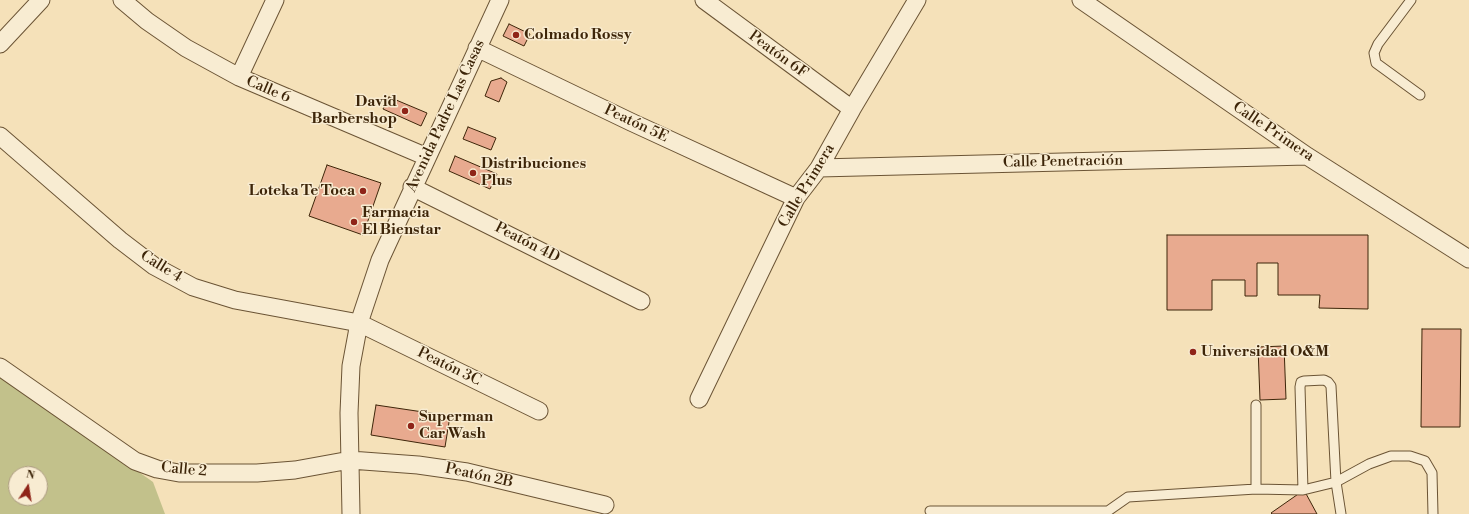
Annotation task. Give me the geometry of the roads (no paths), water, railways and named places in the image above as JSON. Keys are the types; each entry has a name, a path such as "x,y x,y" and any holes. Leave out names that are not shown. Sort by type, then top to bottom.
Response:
{"street":[{"path":"0,44 41,0"},
{"name":"Calle 6","path":"122,0 147,21 186,48 238,77 427,157"},
{"path":"238,77 275,0"},
{"name":"Avenida Padre Las Casas","path":"351,514 349,413 351,366 359,323 380,260 412,187 500,0"},
{"name":"Peatón 6F","path":"704,0 852,109"},
{"name":"Calle Primera","path":"699,399 796,198 820,168 852,109 916,0"},
{"name":"Calle Primera","path":"1081,0 1308,156 1469,259"},
{"name":"Peatón 5E","path":"478,48 631,122 796,198"},
{"name":"Calle 4","path":"0,136 120,240 154,266 193,287 235,300 359,323"},
{"name":"Calle Penetración","path":"820,168 1308,156"},
{"name":"Peatón 4D","path":"412,187 641,301"},
{"name":"Peatón 3C","path":"359,323 538,410"},
{"name":"Calle 2","path":"0,367 135,461 157,469 179,473 257,472 295,470 350,460"},
{"name":"Peatón 2B","path":"350,460 418,465 466,472 605,506"}],"lane":[{"path":"1411,0 1378,44 1374,53 1376,63 1420,95"},
{"path":"1303,490 1300,387 1301,382 1304,381 1324,380 1331,386 1336,482 1341,514"},
{"path":"1256,406 1256,489"},
{"path":"930,511 1107,512 1128,497 1256,489 1303,490 1336,482 1369,464 1391,456 1410,456 1425,461 1432,473 1433,514"}],"place":[{"name":"Colmado Rossy","path":"516,35"},
{"name":"David Barbershop","path":"405,111"},
{"name":"Distribuciones Plus","path":"473,173"},
{"name":"Loteka Te Toca","path":"363,191"},
{"name":"Farmacia El Bienstar","path":"354,222"},
{"name":"Universidad O&M","path":"1193,352"},
{"name":"Superman Car Wash","path":"411,426"}]}
